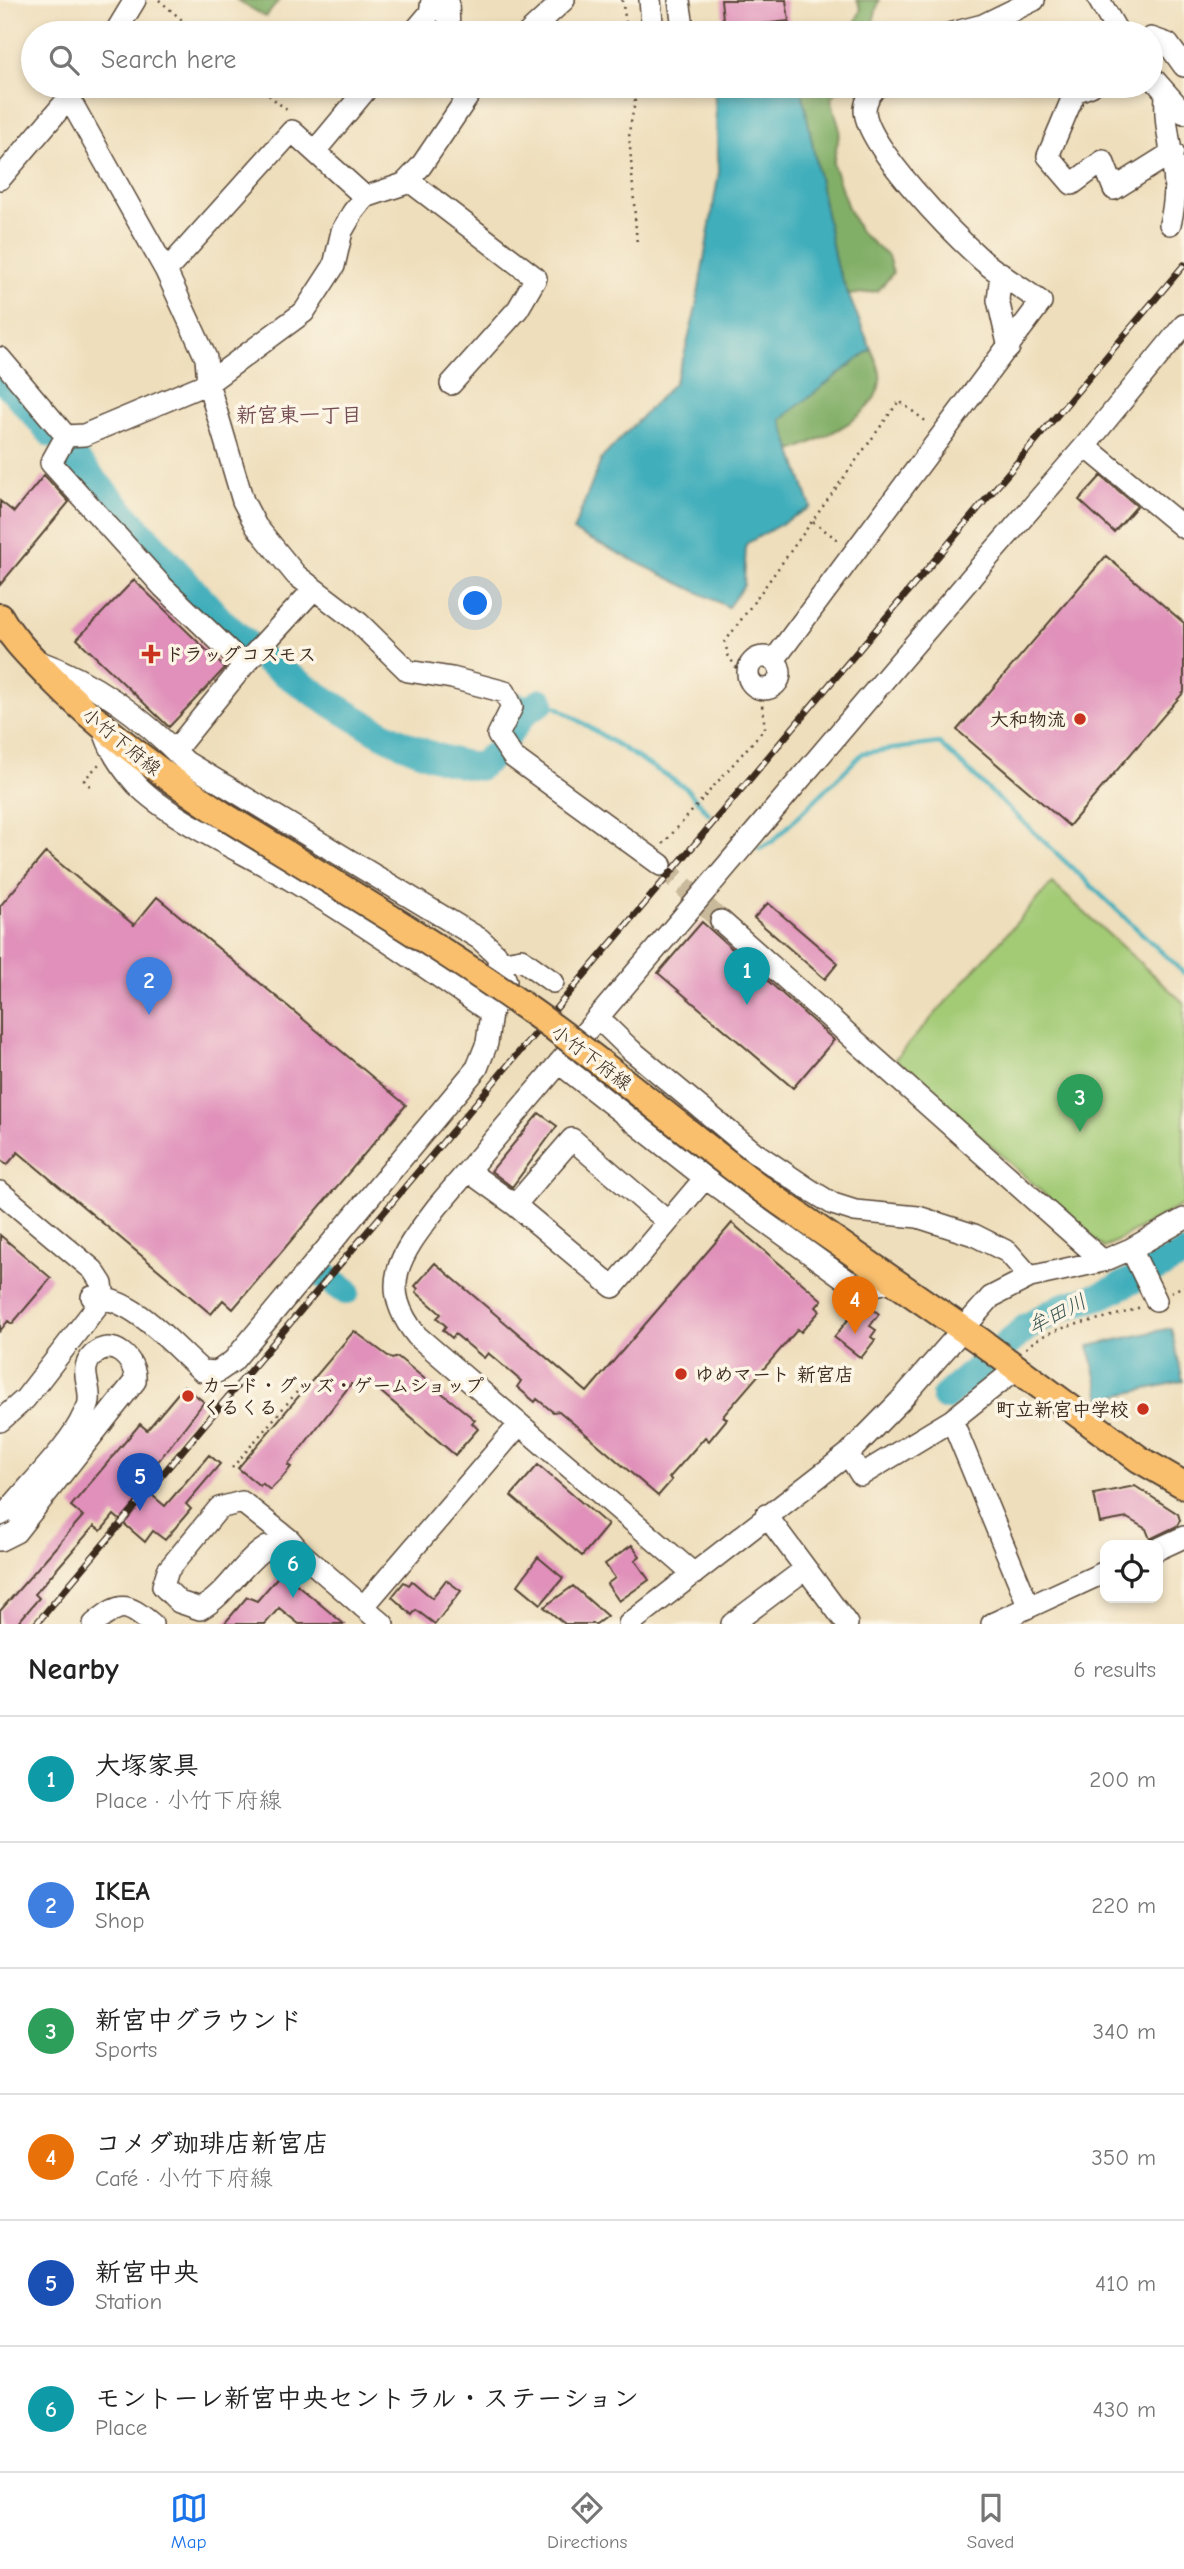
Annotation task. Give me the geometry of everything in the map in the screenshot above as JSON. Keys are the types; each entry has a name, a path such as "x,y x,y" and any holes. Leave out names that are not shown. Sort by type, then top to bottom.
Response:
{"main road":[{"name":"小竹下府線","path":"2,622 33,660 143,761 226,817 431,942 533,1012 749,1181 971,1335 1139,1459 1184,1485"}],"street":[{"path":"122,21 135,0"},
{"path":"423,21 430,13 432,0"},
{"path":"448,0 449,21"},
{"path":"541,21 564,0"},
{"path":"650,0 652,21"},
{"path":"679,0 682,21"},
{"path":"1099,0 1110,21"},
{"path":"990,21 1026,1"},
{"path":"1163,42 1168,44 1184,66"},
{"path":"1163,90 1184,113"},
{"path":"1166,94 1164,118 1173,152 1177,201 1170,224"},
{"path":"0,179 69,98"},
{"path":"77,98 166,271 206,358 208,383 243,501 251,518 296,575 359,623 408,671 452,678 505,692 512,707 498,735 513,757 656,861"},
{"path":"314,152 359,98"},
{"path":"66,436 84,435 208,383 304,312 334,266 342,231 365,197 408,180 421,166 464,98"},
{"path":"774,660 1041,302 985,262 898,173 871,129 865,109 868,98"},
{"path":"1072,98 1048,156 1072,184 1104,161 1114,189 1173,152"},
{"path":"166,271 292,131 365,197"},
{"path":"408,180 536,278 518,309 451,384"},
{"path":"1001,273 998,300 1009,348"},
{"path":"694,1574 518,1426 418,1336 406,1322 395,1294 395,1281 404,1253 468,1171 979,566 1085,446 1184,325"},
{"path":"0,358 66,436"},
{"path":"66,436 51,463 163,587 244,665"},
{"path":"1085,446 1184,528"},
{"path":"176,749 244,665 314,589"},
{"path":"758,658 774,660 780,669 779,680 771,688 760,690 748,679 748,669 758,658"},
{"path":"0,1204 80,1270 98,1297 127,1306 202,1371 217,1372 233,1361 477,1068 487,1043 491,1013 506,982 496,954 480,939 186,762 176,749 111,697 71,673 33,660"},
{"path":"103,727 109,750 139,787 187,820 292,880 491,1013"},
{"path":"721,921 1103,1261"},
{"path":"499,963 521,959 553,982"},
{"path":"599,1019 631,1050 755,1153 810,1190 834,1204 855,1211 918,1217 974,1235 1007,1252 1030,1277"},
{"path":"559,1063 705,1178 848,1281 866,1287 893,1281"},
{"path":"515,1205 572,1139 667,1221"},
{"path":"468,1171 515,1205 614,1287 705,1178"},
{"path":"0,1192 93,1270 102,1284 98,1297 25,1399 5,1416"},
{"path":"629,1624 848,1454 971,1335 991,1297 1030,1277 1103,1261 1131,1249 1184,1219"},
{"path":"1131,1249 1156,1300"},
{"path":"0,1515 9,1510 80,1423 89,1401 85,1374 87,1362 96,1352 111,1348 128,1356 136,1370 135,1381 16,1532 0,1540"},
{"path":"848,1454 861,1475 952,1420 1013,1366"},
{"path":"952,1420 1029,1607"},
{"path":"363,1607 518,1426"},
{"path":"301,1553 267,1547 251,1557 211,1604 200,1609 179,1602 163,1586 168,1570 219,1508 229,1503 242,1502 290,1540 301,1553 383,1624"},
{"path":"766,1515 846,1624"},
{"path":"1163,1547 1184,1537"},
{"path":"732,1624 804,1570"},
{"path":"992,1624 1100,1574"},
{"path":"94,1624 117,1606 134,1609 152,1624"}],"path":[{"path":"159,0 183,21"},
{"path":"622,0 626,21"},
{"path":"272,98 301,123 292,131"},
{"path":"634,98 629,132 637,245"},
{"path":"748,669 739,672 728,655 724,642 899,401 943,435"},
{"path":"813,522 856,551"},
{"path":"656,861 765,728 760,690"},
{"path":"90,786 84,780 103,759"},
{"path":"1013,1366 1035,1340 1056,1331 1123,1315 1156,1300"},
{"path":"232,1468 302,1386"}],"green space":[{"path":"237,0 279,0 266,17"},
{"path":"857,0 879,0 873,21 856,21 861,9"},
{"path":"803,98 831,98 840,130 833,164 848,208 860,232 888,256 893,273 878,291 849,295 836,265"},
{"path":"871,349 878,365 880,381 877,394 869,405 845,425 792,451 780,419"},
{"path":"1052,883 1184,1003 1184,1204 1104,1248 895,1059"}],"water":[{"path":"715,98 803,98 836,265 871,349 781,419 811,507 746,544 744,585 728,607 573,531 602,458 674,383 695,312 719,172"},
{"path":"1171,1328 1183,1381 1101,1399 1089,1346"}],"building":[{"path":"721,0 786,0 789,21 723,21"},
{"path":"44,475 69,502 0,585 0,501 14,512"},
{"path":"1101,476 1137,506 1114,532 1079,500"},
{"name":"大和物流","path":"1106,556 1184,623 1184,692 1069,826 957,730"},
{"name":"ドラッグコスモス","path":"134,580 225,668 169,727 77,639"},
{"path":"46,852 134,925 157,897 406,1105 233,1309 223,1300 211,1314 18,1152 7,1165 0,1159 0,906"},
{"path":"768,903 838,963 825,979 754,918"},
{"path":"702,922 834,1040 793,1088 658,973"},
{"path":"539,1113 557,1126 512,1187 491,1171"},
{"name":"ゆめマート 新宮店","path":"732,1223 822,1300 816,1307 820,1311 801,1332 798,1329 723,1416 727,1419 709,1441 705,1437 669,1478 672,1480 658,1496 559,1411 553,1412 537,1399 535,1402 517,1387 521,1381 488,1353 484,1358 455,1334 452,1338 443,1330 446,1326 437,1318 441,1314 416,1292 418,1289 415,1286 435,1263 587,1392"},
{"path":"0,1235 51,1278 12,1324 8,1321 0,1331"},
{"path":"860,1305 866,1310 869,1306 879,1314 870,1326 876,1330 871,1337 875,1340 861,1358 834,1337"},
{"path":"354,1331 392,1359 398,1357 475,1420 472,1423 478,1429 455,1455 368,1381 360,1391 351,1384 288,1465 291,1467 281,1479 270,1490 262,1483 260,1486 238,1468"},
{"path":"184,1386 204,1402 140,1485 165,1506 209,1455 220,1464 186,1504 191,1509 165,1540 153,1531 145,1542 114,1515 101,1531 94,1526 35,1594 39,1598 17,1624 0,1624 0,1611 83,1516 71,1506 140,1424 147,1430"},
{"path":"538,1465 608,1525 582,1556 511,1496"},
{"path":"1135,1486 1178,1514 1180,1520 1177,1526 1150,1539 1146,1529 1127,1518 1100,1523 1094,1494"},
{"path":"632,1545 640,1556 635,1560 649,1580 619,1601 607,1584 615,1578 605,1564"},
{"path":"538,1557 563,1578 541,1604 518,1585"},
{"path":"282,1572 344,1624 299,1624 279,1608 265,1624 224,1624 247,1597 257,1601"},
{"path":"446,1580 461,1591 435,1624 416,1610 412,1615 392,1597 404,1582 409,1585 412,1581 432,1598"},
{"path":"573,1586 607,1616 596,1624 565,1624 544,1607"}],"waterway":[{"path":"0,375 52,434"},
{"path":"70,454 220,620 245,642"},
{"path":"266,661 368,726 422,752 479,767 495,754"},
{"path":"520,695 557,707 686,788 709,814"},
{"path":"507,736 525,712 541,702"},
{"path":"759,849 772,842 863,753 939,743 1184,973"},
{"name":"牟田川","path":"945,1397 1027,1327 1062,1307 1103,1295 1184,1254"},
{"name":"牟田川","path":"319,1272 346,1291"}],"tunnel":[{"path":"661,865 721,921"}],"railway":[{"path":"36,1624 1184,265"}],"place":[{"name":"ドラッグコスモス","path":"151,654"},
{"name":"大和物流","path":"1080,719"},
{"name":"大塚家具","path":"747,1005"},
{"name":"IKEA","path":"149,1015"},
{"name":"新宮中グラウンド","path":"1080,1132"},
{"name":"コメダ珈琲店新宮店","path":"855,1334"},
{"name":"ゆめマート 新宮店","path":"681,1374"},
{"name":"カード・グッズ・ゲームショップ くるくる","path":"188,1396"},
{"name":"町立新宮中学校","path":"1143,1409"},
{"name":"新宮中央","path":"140,1511"},
{"name":"モントーレ新宮中央セントラル・ステーション","path":"293,1598"}],"district":[{"name":"新宮東一丁目","path":"299,415"}]}
